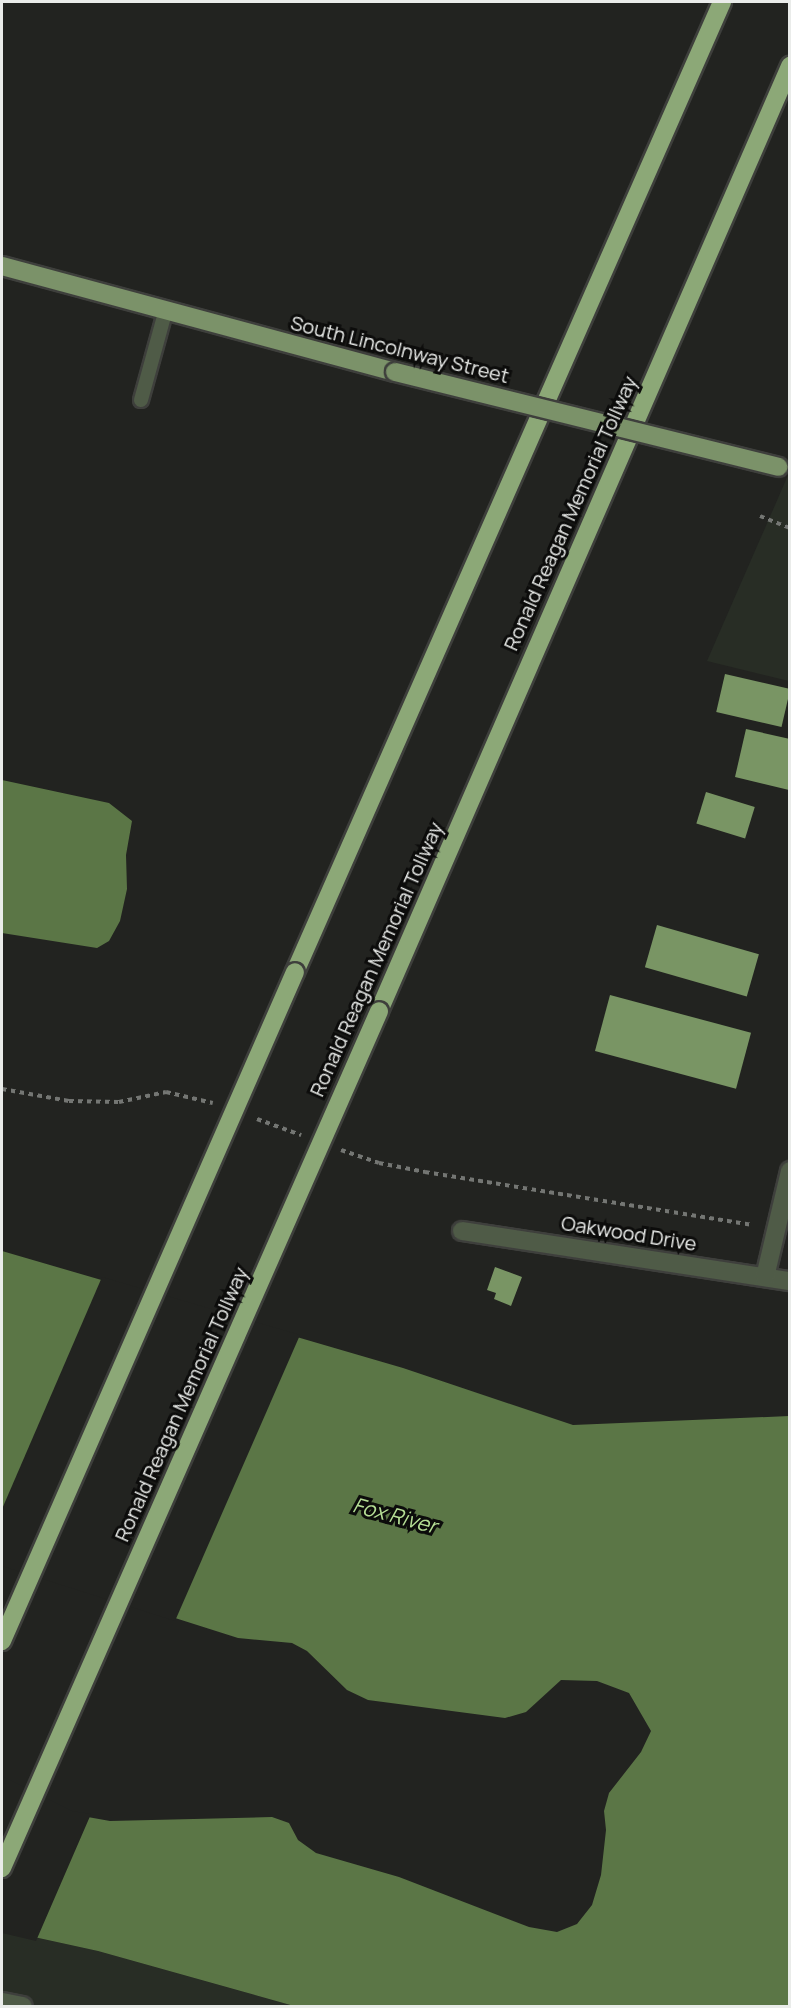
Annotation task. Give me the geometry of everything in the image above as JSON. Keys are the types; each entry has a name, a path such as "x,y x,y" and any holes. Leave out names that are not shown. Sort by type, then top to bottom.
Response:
{"highway":[{"path":"2,1641 722,2"},
{"name":"Ronald Reagan Memorial Tollway","path":"2,1868 379,1011 789,66"}],"main road":[{"name":"South Lincolnway Street","path":"2,266 165,313 784,468"}],"street":[{"path":"765,1276 789,1171"},
{"name":"Oakwood Drive","path":"462,1231 789,1281"},
{"path":"2,2002 23,2007"}],"lane":[{"path":"141,400 165,313"}],"path":[{"path":"760,516 789,528"},
{"path":"2,1089 69,1101 119,1101 166,1092 216,1104"},
{"path":"249,1116 303,1136"},
{"path":"335,1148 379,1163 758,1226"}],"shaded area":[{"path":"790,473 789,681 707,661"},
{"path":"2,1930 98,1951 294,2006 2,2006"}],"water":[{"path":"2,780 109,803 132,821 126,855 127,889 120,921 109,941 97,948 2,933"},
{"name":"Fox River","path":"2,1251 403,1368 573,1425 789,1416 789,2006 294,2006 98,1951 2,1930 2,1779 71,1814 110,1821 272,1817 289,1823 298,1840 316,1853 399,1877 529,1927 557,1932 577,1924 592,1905 601,1875 606,1830 604,1811 609,1793 641,1752 651,1731 629,1693 597,1681 561,1680 526,1712 505,1718 368,1700 347,1690 307,1651 292,1643 238,1638 2,1563"}],"pier":[{"path":"102,1277 300,1335 175,1621 2,1566 2,1509"},
{"path":"2,1776 72,1811 91,1814 36,1941 2,1933"}],"building":[{"path":"725,674 790,689 782,727 716,712"},
{"path":"746,729 790,739 789,790 735,777"},
{"path":"706,792 755,807 745,838 696,824"},
{"path":"657,925 759,954 747,997 645,967"},
{"path":"610,995 751,1033 736,1089 595,1051"},
{"path":"495,1267 522,1277 511,1306 494,1299 496,1293 487,1290"}]}
